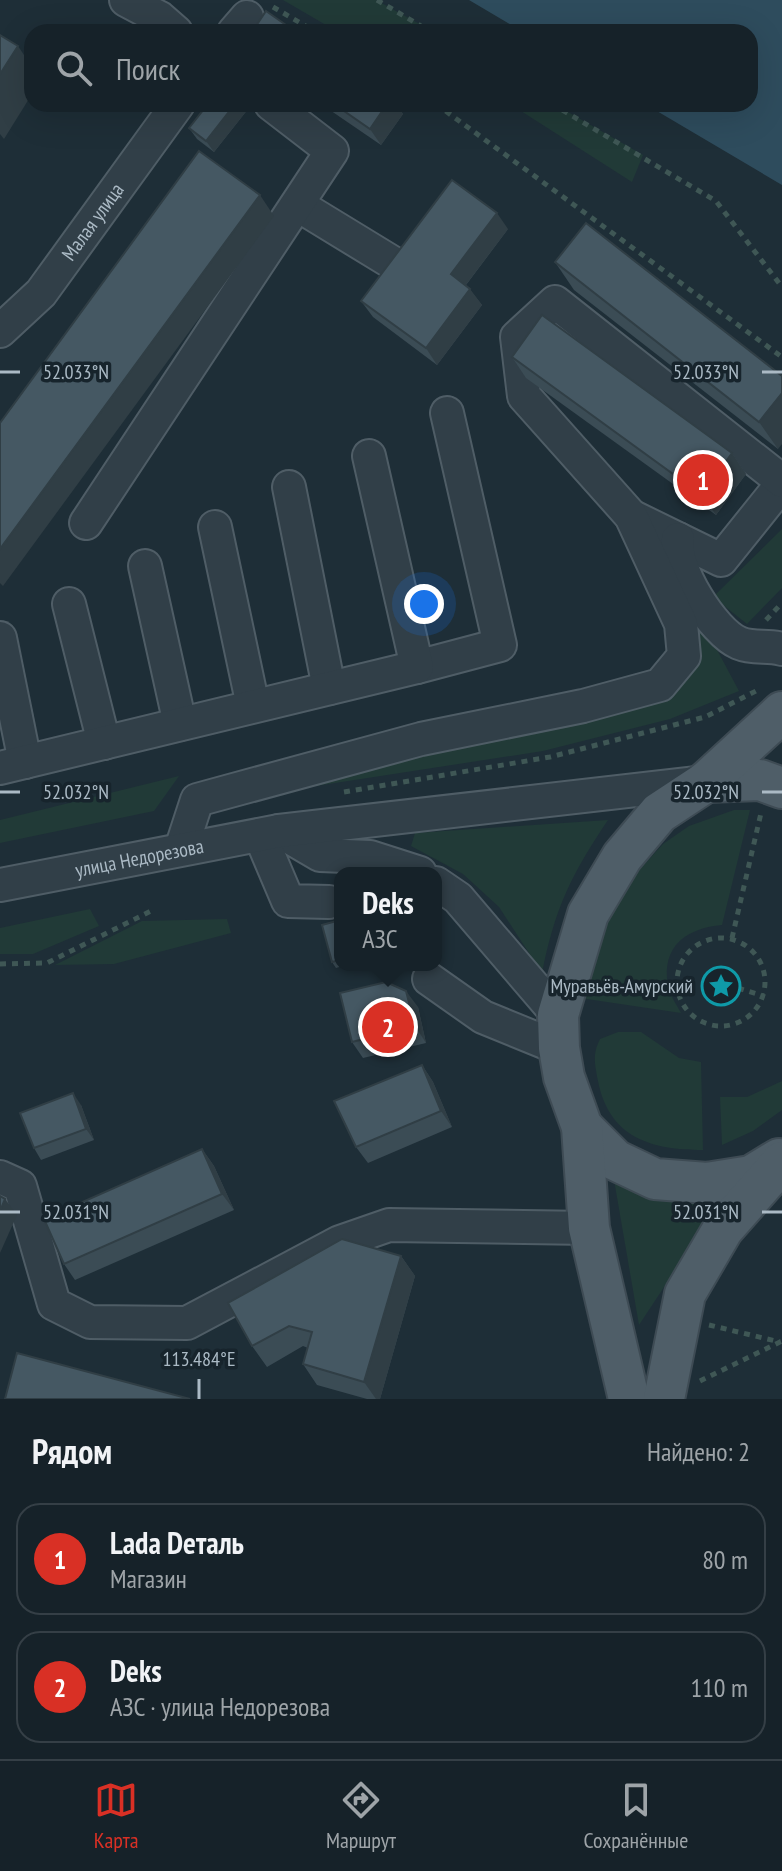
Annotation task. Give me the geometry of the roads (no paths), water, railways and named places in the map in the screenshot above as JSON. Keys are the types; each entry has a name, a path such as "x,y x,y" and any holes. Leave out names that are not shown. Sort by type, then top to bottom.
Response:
{"main road":[{"path":"629,1399 589,1228 582,1127 564,1077 559,1031 588,914 622,857 659,813 706,782 774,699"},
{"path":"706,782 760,780 772,800"},
{"path":"582,1127 615,1160 655,1179 707,1183 751,1176 782,1160"},
{"path":"664,1399 685,1294 723,1229 782,1160"}],"street":[{"path":"126,0 167,24"},
{"name":"Малая улица","path":"0,331 41,293 172,112"},
{"path":"86,523 332,151 281,112"},
{"path":"298,205 393,263"},
{"path":"181,849 197,800 421,739 583,706 660,685 684,656 681,624 631,516 524,396 517,337 555,302 782,483 721,560 631,516"},
{"path":"0,638 12,765 500,645 447,413"},
{"path":"369,456 417,667"},
{"path":"289,487 329,688"},
{"path":"215,527 253,706"},
{"path":"678,539 676,550 686,577 717,625 737,643 782,649"},
{"path":"145,566 180,724"},
{"path":"69,604 104,743"},
{"name":"улица Недорезова","path":"0,885 269,833 706,782"},
{"path":"269,833 320,855 370,857 401,867"},
{"path":"269,833 288,901 329,902"},
{"path":"442,887 458,898 559,1031"},
{"path":"429,979 483,1017 559,1031"},
{"path":"0,1177 20,1186 54,1304 90,1322 187,1323 340,1242 389,1225 589,1228"}],"water":[{"path":"469,0 782,0 782,185 659,112 758,112 758,24 510,24"}],"place":[{"name":"Lada Dеталь","path":"703,480"},
{"name":"Муравьёв-Амурский","path":"721,986"},
{"name":"Deks","path":"388,1027"}]}
